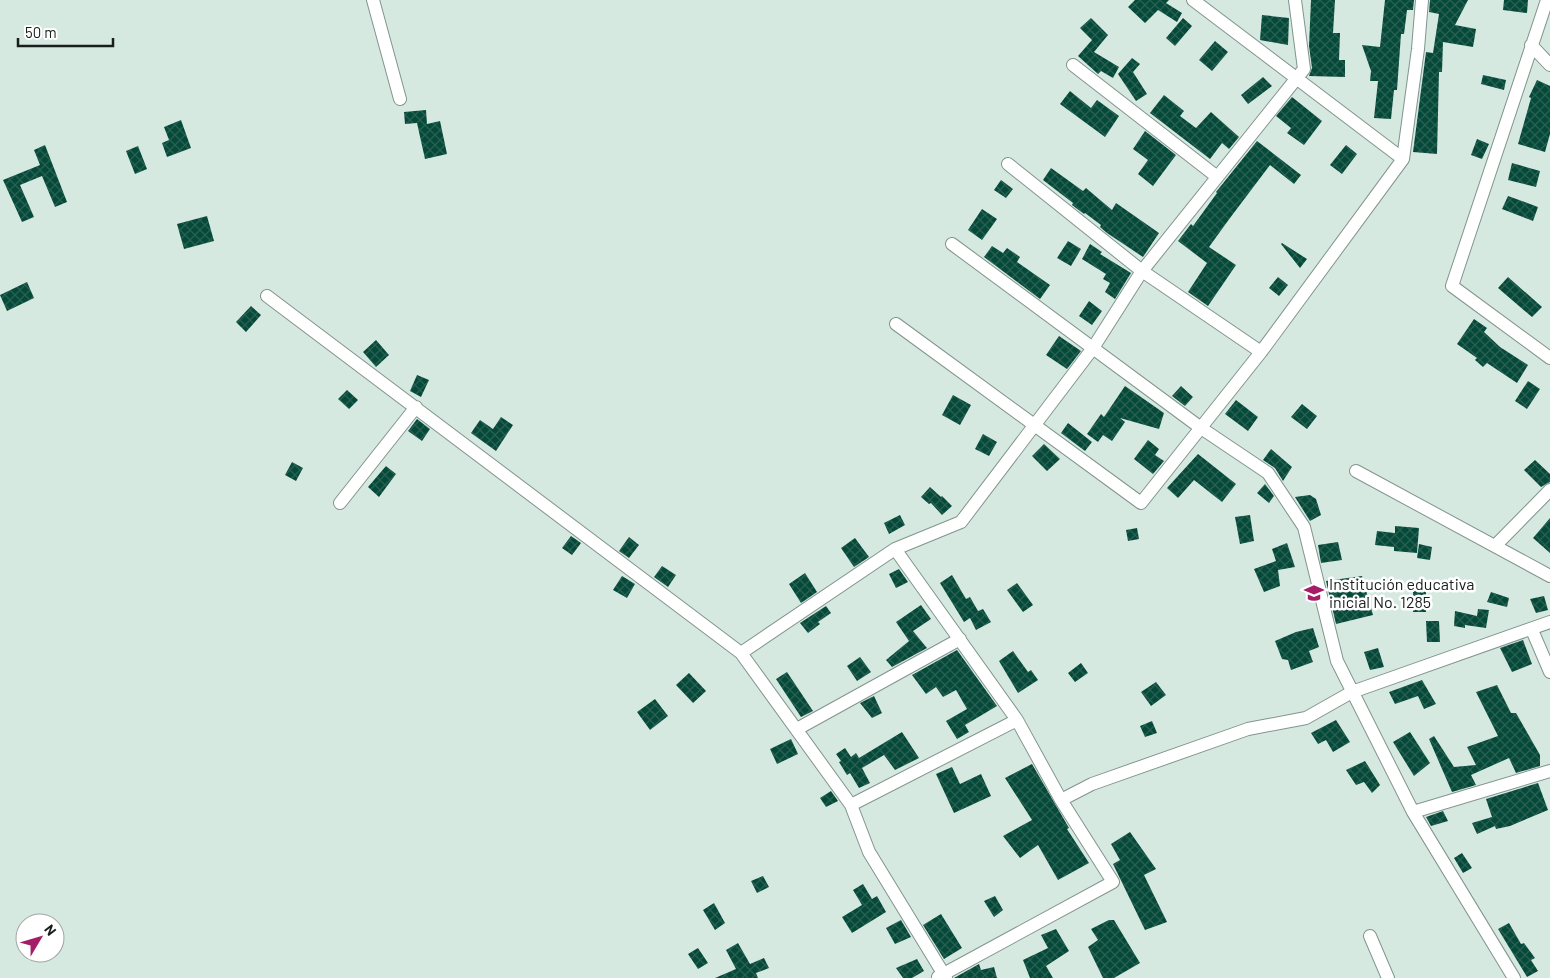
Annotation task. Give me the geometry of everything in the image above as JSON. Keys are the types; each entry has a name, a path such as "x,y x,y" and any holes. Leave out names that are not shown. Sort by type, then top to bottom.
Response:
{"street":[{"path":"374,0 400,99"},
{"path":"1193,0 1403,159"},
{"path":"741,653 895,549 961,522 1093,348 1142,271 1216,176 1304,69 1295,0"},
{"path":"896,324 1141,503 1260,352 1403,159 1418,49 1422,0"},
{"path":"1547,0 1452,286 1550,358"},
{"path":"1531,45 1550,65"},
{"path":"1073,66 1216,176"},
{"path":"1008,164 1142,271 1260,352"},
{"path":"952,244 1201,428 1268,473 1304,527 1337,661 1352,692 1413,812 1514,978"},
{"path":"267,296 741,653 851,805 869,852 943,977 1113,882 1061,800 1017,720 895,549"},
{"path":"340,503 416,407"},
{"path":"1356,470 1550,576"},
{"path":"1495,546 1550,490"},
{"path":"1061,800 1092,784 1248,729 1306,718 1352,692 1532,630 1550,622"},
{"path":"1532,630 1550,672"},
{"path":"797,729 960,638"},
{"path":"851,805 1017,720"},
{"path":"1413,812 1550,771"},
{"path":"1370,936 1388,978"}],"building":[{"path":"1135,0 1169,0 1166,3 1182,13 1177,22 1158,10 1145,23 1128,7"},
{"path":"1311,0 1335,0 1333,33 1340,33 1339,60 1345,60 1345,77 1309,76 1312,68 1309,46"},
{"path":"1385,0 1414,0 1413,10 1407,10 1404,34 1401,34 1397,90 1394,90 1391,119 1374,118 1378,81 1370,81 1371,71 1362,45 1380,47"},
{"path":"1430,0 1468,0 1455,25 1476,29 1473,47 1443,42 1442,72 1439,72 1437,154 1413,152 1426,52 1433,53 1439,14 1429,12"},
{"path":"1504,0 1528,0 1527,13 1503,10"},
{"path":"1262,15 1289,18 1288,45 1260,40"},
{"path":"1091,18 1108,35 1094,52 1119,67 1113,78 1101,71 1098,74 1078,56 1092,40 1080,28"},
{"path":"1183,18 1192,26 1175,46 1166,38"},
{"path":"1215,41 1228,52 1212,71 1199,60"},
{"path":"1132,58 1140,64 1133,72 1147,94 1136,101 1118,74"},
{"path":"1483,75 1506,80 1504,90 1481,84"},
{"path":"1263,77 1272,86 1248,104 1241,95"},
{"path":"1537,80 1550,86 1550,134 1545,152 1518,144 1531,98 1529,97"},
{"path":"1070,91 1091,108 1097,100 1119,116 1105,137 1060,104"},
{"path":"1164,95 1184,111 1180,116 1196,128 1211,112 1239,137 1229,149 1222,143 1210,159 1150,113"},
{"path":"1292,97 1322,121 1304,145 1287,133 1291,128 1276,116"},
{"path":"426,110 427,124 440,121 447,154 425,159 417,123 405,124 404,112"},
{"path":"181,120 191,148 167,157 162,143 169,140 164,127"},
{"path":"1145,131 1176,155 1153,186 1138,174 1148,160 1133,149"},
{"path":"1477,139 1489,144 1482,159 1471,155"},
{"path":"1257,141 1301,175 1294,184 1270,165 1209,247 1236,265 1208,306 1188,292 1207,263 1178,241 1191,224 1193,226 1216,192"},
{"path":"45,145 67,202 55,207 42,176 20,185 34,217 22,222 3,180 40,165 34,150"},
{"path":"1346,145 1357,154 1342,174 1330,165"},
{"path":"138,146 147,169 135,174 126,151"},
{"path":"1512,163 1540,171 1536,187 1508,180"},
{"path":"1051,168 1083,191 1086,188 1112,210 1116,203 1159,233 1143,257 1107,233 1100,227 1101,225 1072,205 1073,203 1043,180"},
{"path":"1001,180 1013,189 1006,198 994,190"},
{"path":"1508,196 1538,207 1533,221 1502,209"},
{"path":"982,209 997,219 982,240 968,230"},
{"path":"207,216 214,241 184,249 177,224"},
{"path":"1068,241 1081,249 1071,266 1057,258"},
{"path":"1090,244 1102,252 1100,254 1131,273 1115,299 1105,292 1110,283 1103,279 1106,274 1082,259"},
{"path":"1281,244 1307,259 1300,268"},
{"path":"992,246 1003,253 1007,248 1020,257 1017,262 1050,285 1040,299 984,257"},
{"path":"1278,277 1288,285 1279,296 1269,288"},
{"path":"1508,277 1542,307 1532,317 1498,288"},
{"path":"27,282 34,298 7,311 0,295"},
{"path":"1089,301 1102,311 1092,325 1079,316"},
{"path":"251,306 261,315 246,332 236,322"},
{"path":"1474,319 1487,328 1484,332 1500,347 1528,365 1517,383 1487,363 1483,367 1475,360 1477,358 1457,344"},
{"path":"1059,336 1081,351 1067,369 1046,355"},
{"path":"376,340 389,355 376,367 363,352"},
{"path":"417,375 429,380 421,397 410,391"},
{"path":"1528,381 1540,389 1527,409 1515,401"},
{"path":"1125,386 1164,413 1159,429 1120,418 1125,422 1112,441 1103,435 1098,442 1087,434 1101,414 1104,417"},
{"path":"1181,386 1193,397 1185,406 1172,396"},
{"path":"347,390 358,400 349,409 338,399"},
{"path":"953,395 971,405 960,425 942,415"},
{"path":"1236,400 1258,417 1248,431 1225,414"},
{"path":"1302,404 1317,416 1307,429 1291,417"},
{"path":"501,417 513,425 496,451 471,433 480,420 493,429"},
{"path":"417,419 430,429 422,441 408,431"},
{"path":"1068,423 1092,442 1085,451 1061,433"},
{"path":"983,434 997,442 989,456 975,449"},
{"path":"1148,440 1159,449 1155,455 1164,461 1153,474 1134,459"},
{"path":"1044,444 1060,459 1047,471 1032,456"},
{"path":"1271,449 1292,467 1283,481 1275,468 1263,460"},
{"path":"1198,454 1236,484 1222,502 1194,480 1178,498 1167,488"},
{"path":"1535,460 1550,474 1550,482 1541,487 1524,470"},
{"path":"292,462 303,468 296,481 285,475"},
{"path":"386,466 396,474 379,497 368,487"},
{"path":"1265,484 1274,496 1269,503 1257,493"},
{"path":"930,487 952,506 942,515 931,503 929,504 921,497"},
{"path":"1310,495 1316,499 1321,515 1310,521 1295,497"},
{"path":"900,515 905,525 889,534 884,523"},
{"path":"1250,515 1254,541 1240,544 1235,517"},
{"path":"1550,518 1550,553 1533,538"},
{"path":"1395,526 1419,528 1417,553 1394,551 1394,547 1375,545 1377,531 1395,533"},
{"path":"1137,528 1139,539 1128,541 1126,530"},
{"path":"571,536 581,543 572,555 562,548"},
{"path":"629,537 639,545 629,558 619,551"},
{"path":"855,538 869,557 854,567 841,548"},
{"path":"1338,542 1342,560 1321,563 1318,545"},
{"path":"1287,543 1295,567 1278,570 1280,586 1264,592 1254,569 1276,561 1272,549"},
{"path":"1419,544 1432,547 1430,560 1417,558"},
{"path":"662,566 676,575 668,587 654,577"},
{"path":"899,569 908,582 896,588 889,574"},
{"path":"805,573 817,592 801,603 789,584"},
{"path":"952,575 966,599 970,597 978,611 983,609 991,622 976,630 970,618 964,622 940,583"},
{"path":"622,576 635,584 627,598 613,590"},
{"path":"1362,576 1373,615 1336,624 1326,581"},
{"path":"1017,583 1033,605 1023,612 1007,590"},
{"path":"1413,588 1426,589 1426,612 1413,612"},
{"path":"1491,592 1509,598 1507,607 1487,602"},
{"path":"1544,596 1548,610 1536,613 1530,599"},
{"path":"921,605 931,619 913,631 927,648 892,667 886,660 909,641 896,622"},
{"path":"826,606 831,613 818,622 820,624 808,633 800,623"},
{"path":"1478,609 1489,610 1486,628 1465,625 1465,628 1454,626 1455,611 1477,616"},
{"path":"1426,621 1439,621 1440,642 1427,642"},
{"path":"1313,628 1319,647 1309,651 1313,662 1291,670 1288,660 1282,659 1275,641 1296,632"},
{"path":"1523,640 1532,664 1512,672 1500,648"},
{"path":"1378,648 1384,667 1370,670 1364,652"},
{"path":"957,650 997,706 965,725 969,732 957,739 946,721 967,709 956,690 943,697 936,687 926,694 912,675"},
{"path":"1013,651 1028,672 1031,670 1038,680 1018,693 999,661"},
{"path":"860,657 871,672 857,681 847,666"},
{"path":"1081,663 1088,673 1075,682 1068,673"},
{"path":"787,672 813,711 801,717 776,679"},
{"path":"689,673 706,691 693,703 676,685"},
{"path":"1422,680 1436,704 1424,709 1418,696 1395,704 1389,692"},
{"path":"1156,682 1166,695 1151,706 1141,692"},
{"path":"1497,685 1511,713 1516,713 1540,755 1540,766 1516,773 1509,758 1471,775 1476,785 1452,792 1429,739 1434,736 1454,767 1476,765 1467,747 1498,736 1476,692"},
{"path":"874,696 882,713 872,718 860,703"},
{"path":"655,699 668,716 650,730 637,712"},
{"path":"1336,720 1350,742 1333,752 1326,740 1318,744 1311,733"},
{"path":"1152,721 1157,733 1145,737 1140,726"},
{"path":"902,732 919,758 895,770 884,755 862,768 870,783 859,788 850,773 847,775 836,754 845,748 851,757 856,753 859,758"},
{"path":"1410,732 1430,763 1414,776 1393,742"},
{"path":"791,739 798,754 777,764 770,749"},
{"path":"1365,761 1380,785 1372,793 1364,782 1356,785 1346,770"},
{"path":"1032,764 1069,828 1067,829 1089,863 1058,880 1038,845 1020,858 1003,836 1032,820 1005,778"},
{"path":"952,767 960,784 981,774 991,796 954,813 936,774"},
{"path":"1538,783 1548,810 1510,826 1496,829 1495,826 1477,834 1472,823 1492,817 1486,799"},
{"path":"831,791 838,801 826,807 820,798"},
{"path":"1443,811 1448,821 1431,826 1426,817"},
{"path":"1130,832 1156,869 1144,875 1167,922 1145,930 1113,864 1120,860 1111,844"},
{"path":"1462,853 1472,868 1463,873 1454,858"},
{"path":"763,876 769,887 757,893 751,881"},
{"path":"863,884 872,899 877,896 886,912 852,933 842,917 862,905 853,890"},
{"path":"995,896 1003,910 994,917 984,901"},
{"path":"714,903 725,923 715,930 703,910"},
{"path":"941,914 962,948 944,959 923,925"},
{"path":"901,920 911,937 895,944 886,928"},
{"path":"1109,920 1114,920 1140,963 1114,978 1103,978 1088,947 1098,940 1091,929"},
{"path":"1509,923 1521,944 1524,943 1535,958 1531,960 1538,971 1527,977 1498,929"},
{"path":"1056,929 1069,951 1046,966 1053,978 1030,978 1023,960 1048,948 1041,935"},
{"path":"738,943 750,964 764,958 769,968 756,973 758,978 715,978 736,969 726,950"},
{"path":"698,948 708,963 698,969 688,954"},
{"path":"917,959 924,971 912,978 903,978 896,968"},
{"path":"979,964 981,970 994,967 997,978 954,978"}],"place":[{"name":"Institución educativa inicial No. 1285","path":"1314,593"}]}
